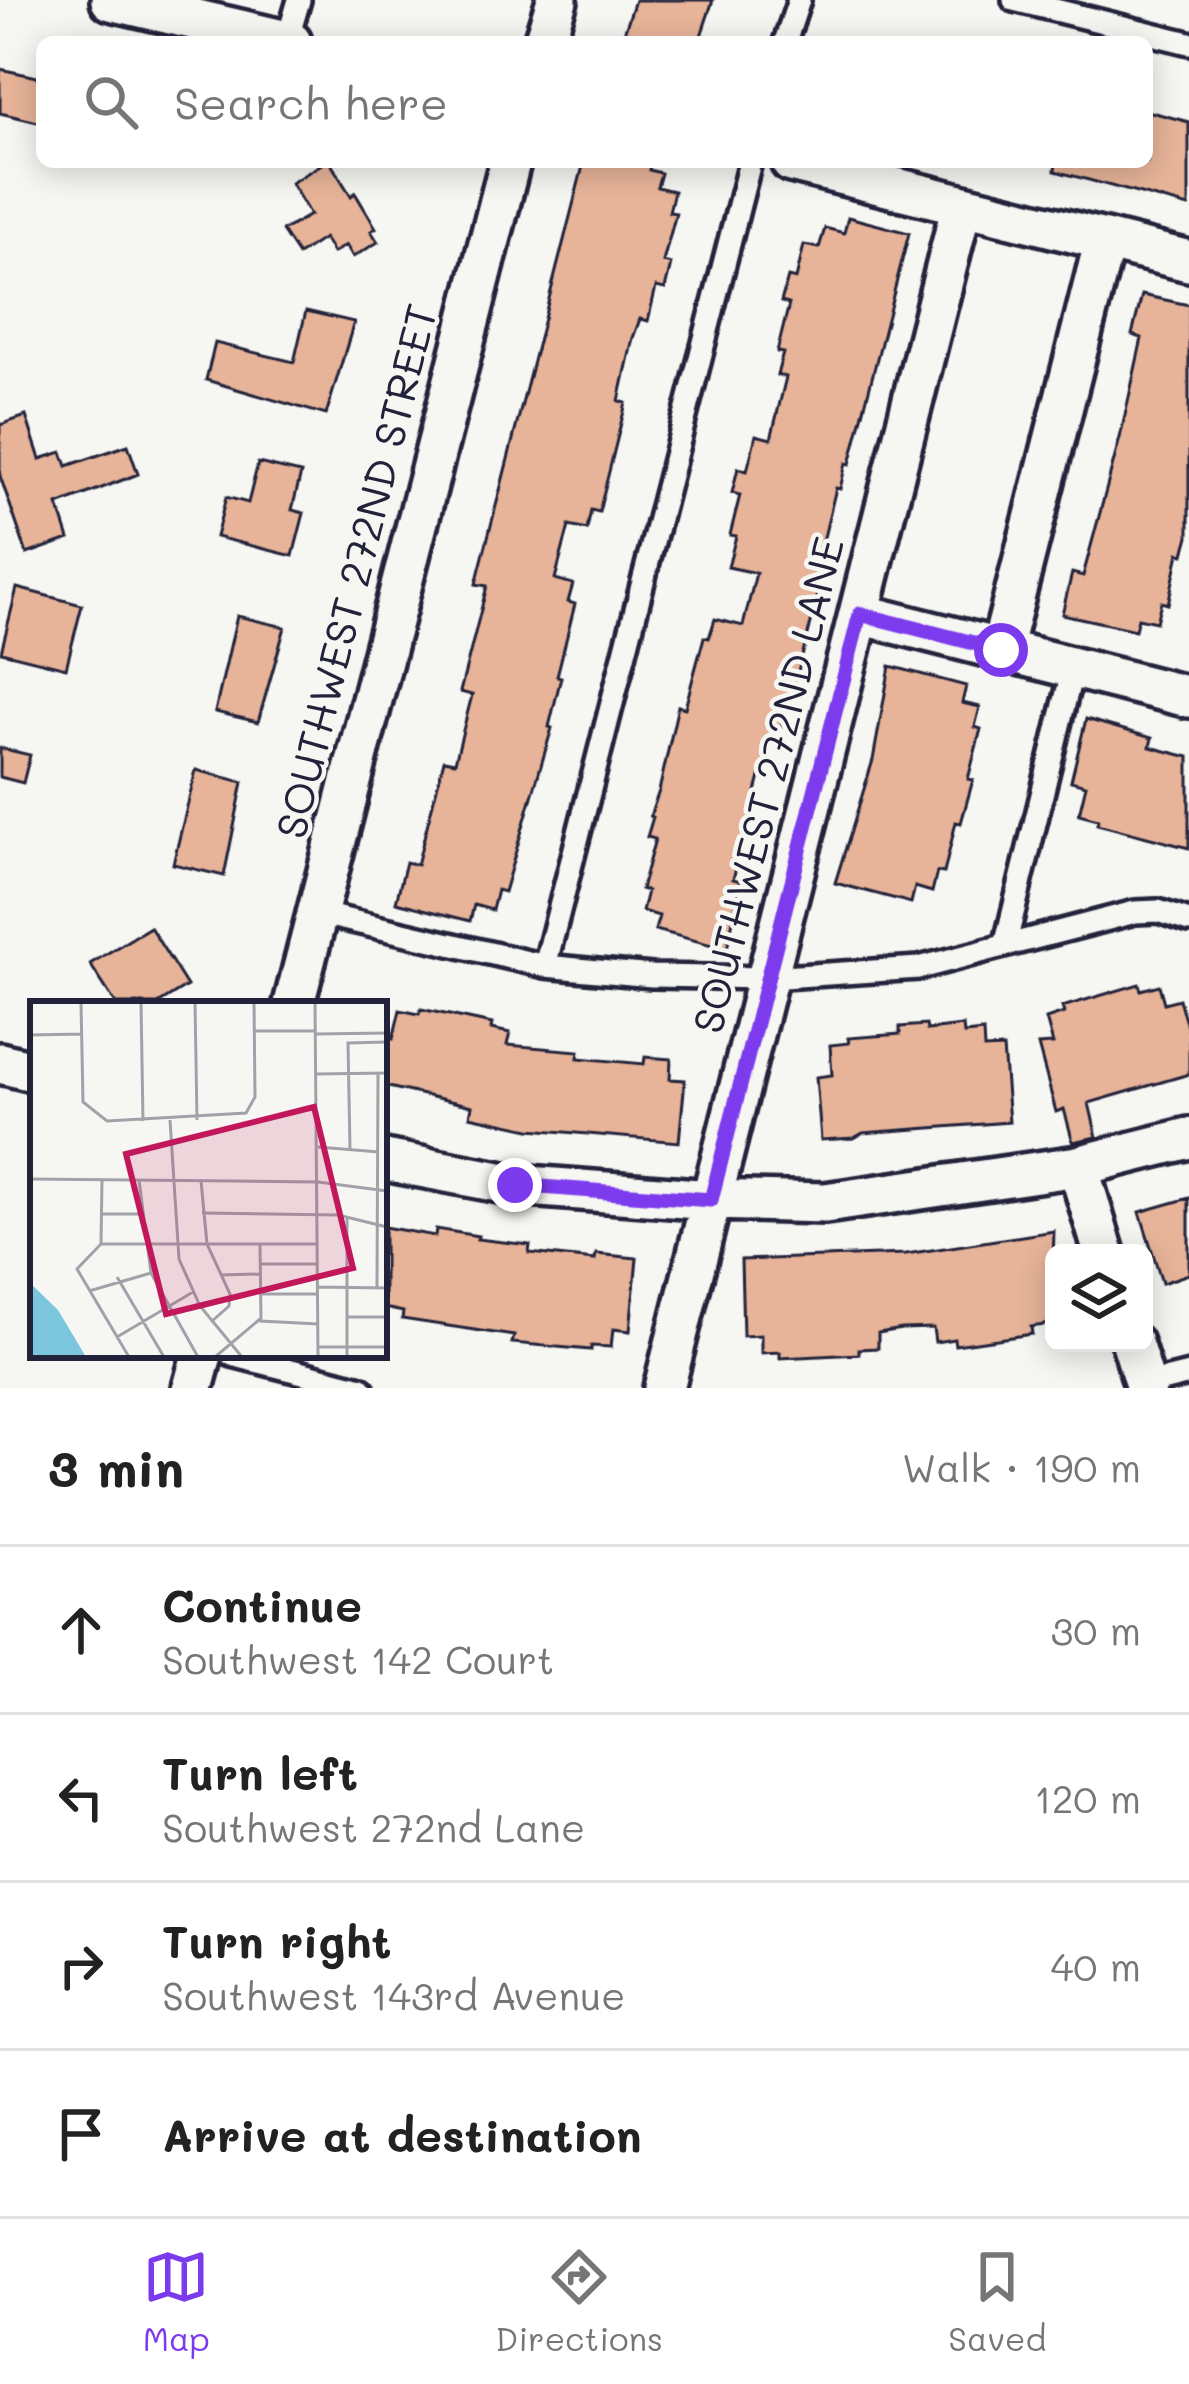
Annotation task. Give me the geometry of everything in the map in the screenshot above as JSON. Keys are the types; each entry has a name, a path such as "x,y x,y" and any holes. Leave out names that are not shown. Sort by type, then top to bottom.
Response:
{"street":[{"path":"111,0 264,36"},
{"path":"546,36 556,0"},
{"name":"SOUTHWEST 272ND STREET","path":"295,1001 508,168"},
{"path":"815,168 1189,261"},
{"name":"SOUTHWEST 272ND LANE","path":"664,1388 962,205"},
{"path":"1001,650 1105,240"},
{"path":"860,614 1189,697"},
{"path":"0,1063 30,1070"},
{"path":"387,1161 515,1185 711,1200 825,1203 1078,1166 1189,1138"},
{"path":"1078,1166 1102,1244"},
{"path":"1134,1352 1142,1387"},
{"path":"193,1388 201,1358"}],"lane":[{"path":"290,36 299,0"},
{"path":"787,36 799,0"},
{"path":"1013,0 1189,43"},
{"path":"545,966 748,168"},
{"path":"1005,946 1073,668"},
{"path":"317,913 545,966 652,976 767,978 919,968 1135,912 1158,911 1189,921"},
{"path":"244,1358 362,1388"},
{"path":"1142,1387 1189,1374"}],"building":[{"path":"635,0 713,0 701,36 623,36"},
{"path":"0,69 36,77 36,122 0,113"},
{"path":"1153,113 1189,122 1189,207 1055,171 1153,168"},
{"path":"315,168 334,168 376,228 371,231 378,242 353,257 346,245 333,253 324,238 298,255 282,231 310,215 291,183"},
{"path":"582,168 650,168 661,173 657,187 674,191 669,212 676,213 663,262 671,264 665,289 656,287 648,321 640,319 633,338 619,401 626,403 599,512 591,510 587,530 569,526 555,579 573,584 568,602 575,604 557,676 561,677 552,728 504,892 497,890 492,910 474,905 470,921 396,902 406,862 417,865 444,760 455,762 472,695 460,692 487,586 476,584"},
{"path":"848,217 909,233 850,464 846,463 840,489 836,488 818,562 825,564 810,627 783,726 774,724 733,879 741,881 727,949 655,930 659,916 642,911 647,891 641,889 655,839 647,837 650,816 678,706 685,708 704,637 709,638 715,619 743,626 756,573 728,567 740,495 732,493 738,468 747,471 756,435 771,439 786,377 777,375 783,353 777,352 789,304 781,302 788,277 796,279 804,245 819,248 825,228 844,233"},
{"path":"1142,295 1189,305 1189,536 1184,554 1179,553 1168,604 1161,602 1156,622 1138,618 1135,630 1062,614 1072,573 1083,576 1120,438 1142,338 1132,335"},
{"path":"306,311 354,322 326,415 206,380 215,343 294,362"},
{"path":"26,416 40,459 62,452 67,466 128,445 138,474 58,505 69,539 27,554 0,476 0,425"},
{"path":"258,463 301,473 292,510 304,513 293,556 216,537 226,497 248,503"},
{"path":"17,588 82,605 66,668 1,652"},
{"path":"237,616 285,627 258,722 215,712"},
{"path":"890,666 966,686 962,703 980,707 975,727 981,729 968,779 973,780 961,823 956,822 944,873 937,872 932,892 915,887 911,903 835,883 873,760"},
{"path":"1086,719 1152,738 1150,747 1189,757 1189,848 1097,824 1098,819 1079,814 1086,785 1071,781"},
{"path":"0,748 30,755 23,783 0,777"},
{"path":"196,770 243,782 224,876 173,864"},
{"path":"150,927 187,986 163,1001 114,1001 90,964"},
{"path":"1139,984 1141,990 1159,985 1164,1003 1179,999 1189,1033 1189,1074 1089,1103 1097,1137 1073,1142 1064,1109 1056,1112 1038,1045 1053,1044 1046,1019 1064,1013 1062,1007"},
{"path":"421,1009 492,1024 491,1029 510,1033 507,1045 579,1051 578,1058 644,1064 645,1057 671,1059 670,1079 685,1080 679,1142 530,1129 470,1116 472,1106 387,1087 387,1037 393,1039 400,1010 419,1014"},
{"path":"926,1025 927,1030 963,1026 964,1034 983,1032 984,1049 1003,1048 1009,1122 821,1140 816,1077 832,1075 830,1045"},
{"path":"1189,1198 1189,1274 1162,1283 1140,1212"},
{"path":"387,1228 435,1236 436,1229 530,1245 529,1253 595,1260 596,1254 637,1258 630,1331 613,1329 611,1347 591,1346 591,1350 512,1343 514,1336 402,1319 403,1312 387,1309"},
{"path":"1054,1231 1054,1244 1045,1244 1045,1325 1031,1327 1032,1334 955,1345 954,1339 935,1342 933,1328 902,1329 878,1333 878,1348 859,1349 859,1354 780,1358 780,1352 761,1353 761,1335 743,1336 741,1260 906,1254"}],"route":[{"path":"515,1185 711,1200 860,614 1001,650"}]}
